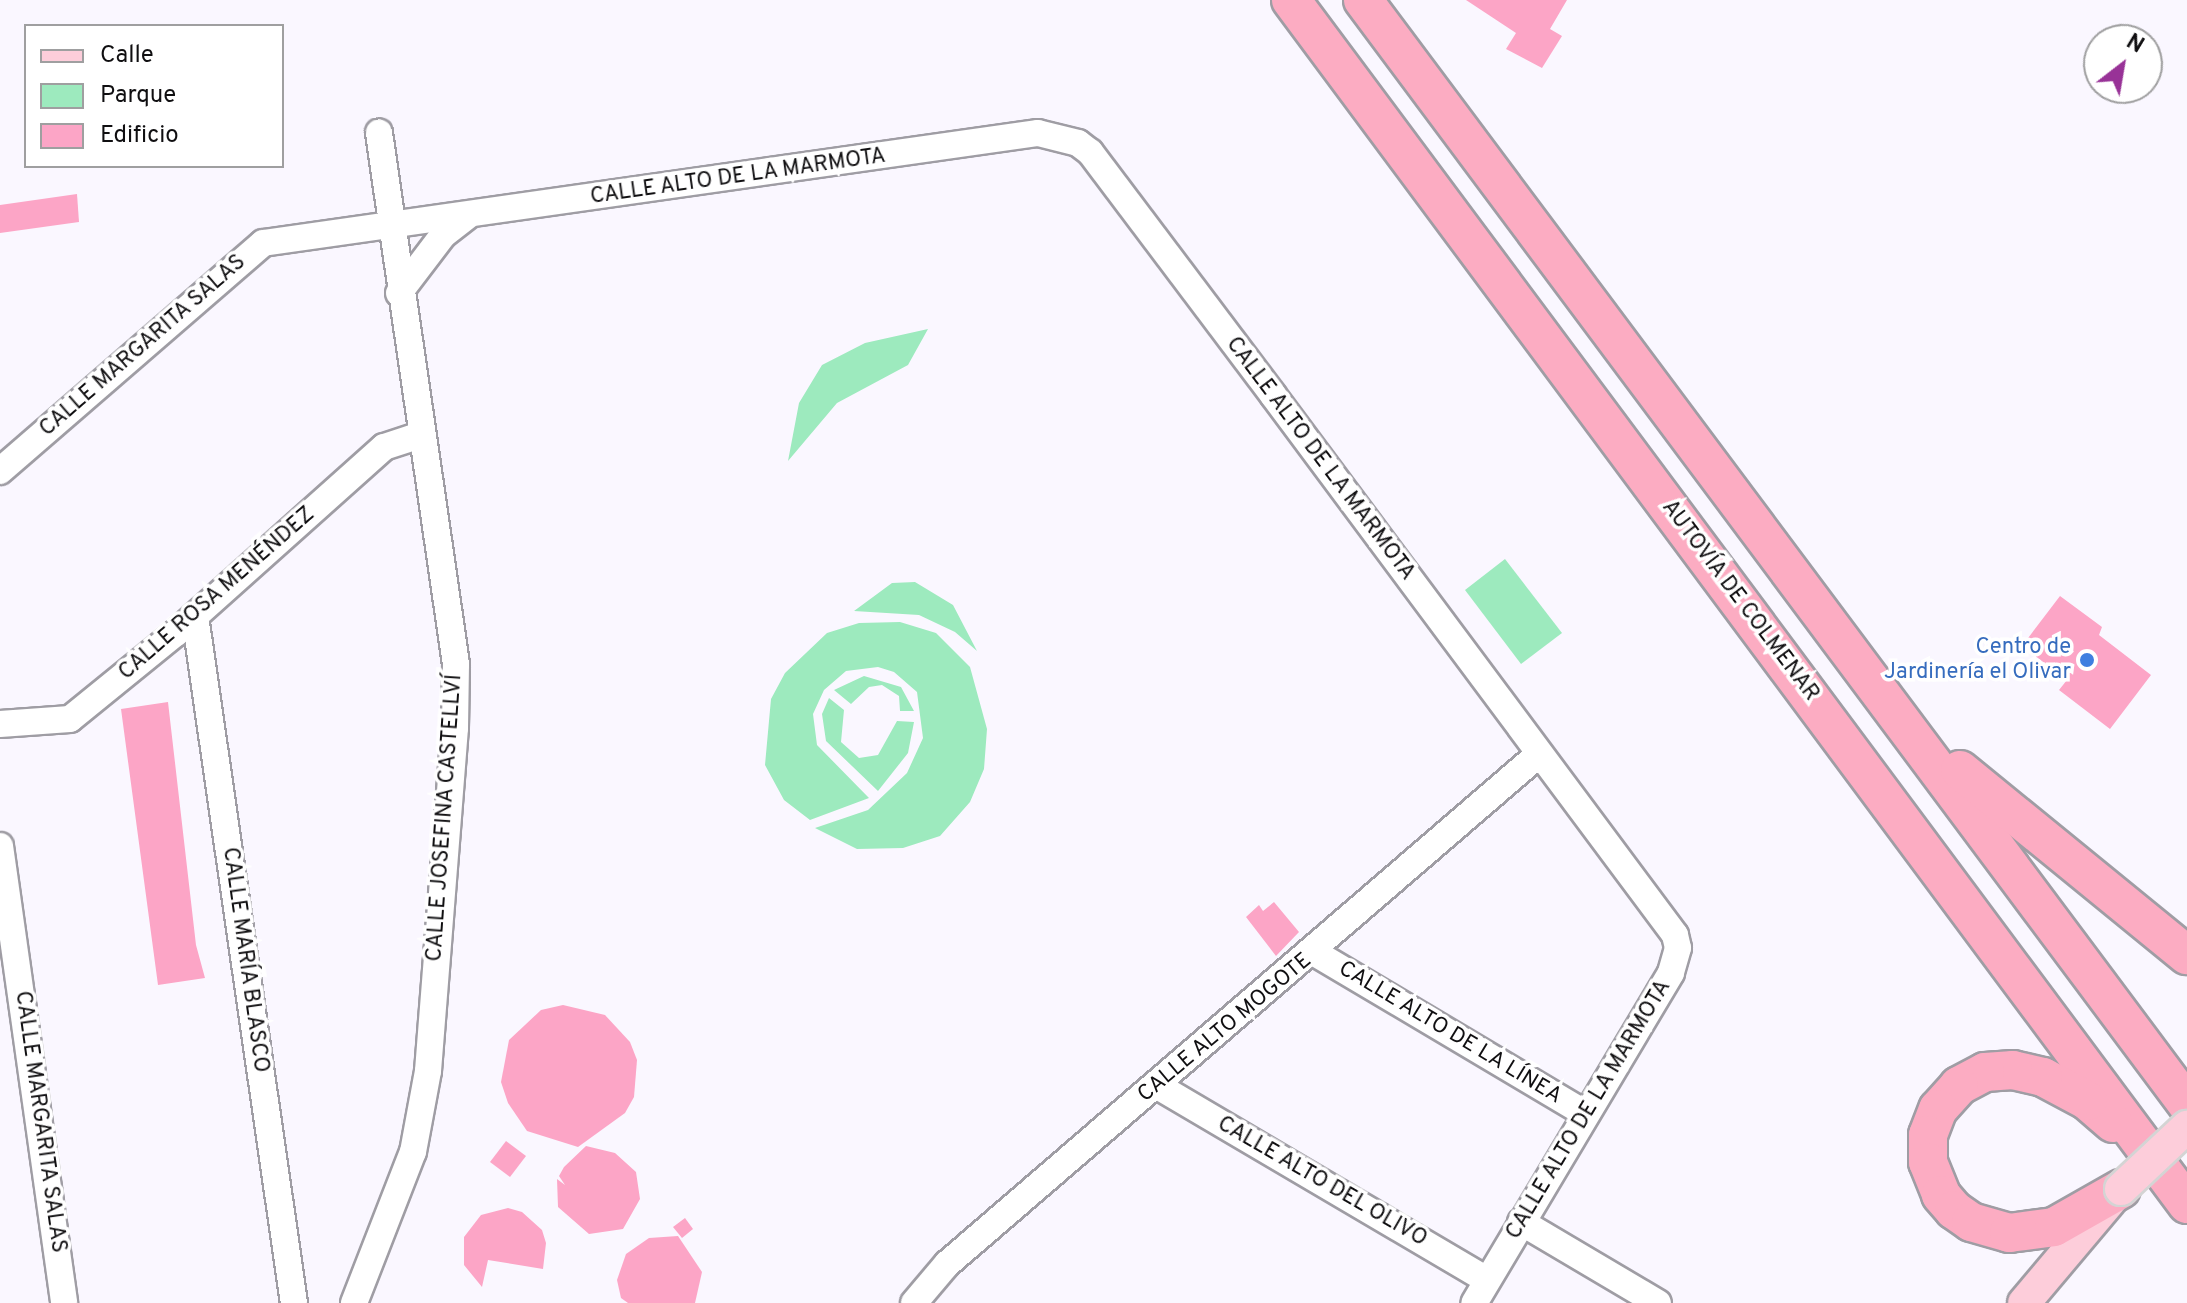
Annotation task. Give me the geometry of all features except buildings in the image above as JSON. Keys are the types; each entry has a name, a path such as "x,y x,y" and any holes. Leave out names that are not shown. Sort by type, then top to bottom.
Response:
{"highway":[{"name":"AUTOVÍA DE COLMENAR","path":"1291,0 2187,1204"},
{"path":"1363,0 1931,754 2187,1104"},
{"path":"1931,754 1958,769 2187,955"},
{"path":"2121,1189 2054,1227 2027,1233 1989,1229 1954,1210 1941,1195 1928,1162 1932,1123 1959,1086 1985,1072 2013,1070 2075,1093 2140,1139"}],"main road":[{"path":"2024,1303 2121,1189 2187,1127"}],"street":[{"name":"CALLE JOSEFINA CASTELLVÍ","path":"354,1303 413,1152 426,1084 454,743 456,664 388,221 379,133"},
{"name":"CALLE ALTO DE LA MARMOTA","path":"388,221 467,216 1038,133 1078,143 1090,152 1664,920 1678,948 1671,973 1474,1303"},
{"path":"399,293 443,235 467,216"},
{"name":"CALLE MARGARITA SALAS","path":"0,471 255,247 388,221"},
{"name":"CALLE ROSA MENÉNDEZ","path":"0,724 70,719 195,616 384,447 421,435"},
{"name":"CALLE MARÍA BLASCO","path":"195,616 294,1303"},
{"name":"CALLE ALTO MOGOTE","path":"914,1303 947,1264 1315,953 1539,754"},
{"name":"CALLE MARGARITA SALAS","path":"0,846 64,1303"},
{"name":"CALLE ALTO DE LA LÍNEA","path":"1315,953 1586,1114"},
{"name":"CALLE ALTO DEL OLIVO","path":"1156,1085 1487,1280"},
{"path":"1521,1222 1658,1303"}],"green space":[{"path":"928,329 908,365 837,403 788,461 799,403 822,365 865,343"},
{"path":"1505,559 1562,633 1521,664 1465,590"},
{"path":"915,582 953,605 977,651 955,632 919,615 854,611 892,583"},
{"path":"900,622 936,633 970,667 987,729 984,769 970,802 940,836 903,848 857,849 815,828 868,810 907,773 923,738 917,692 894,672 878,667 846,671 824,690 813,714 817,745 869,798 810,820 784,800 765,765 771,699 785,673 827,633 859,623"},
{"path":"864,676 901,687 914,711 900,711 899,696 882,685 869,687 851,704 834,690"},
{"path":"829,698 844,710 841,742 859,758 878,755 897,721 914,722 908,753 878,791 826,741 822,714"}],"place":[{"name":"Centro de Jardinería el Olivar","path":"2087,660"}]}
